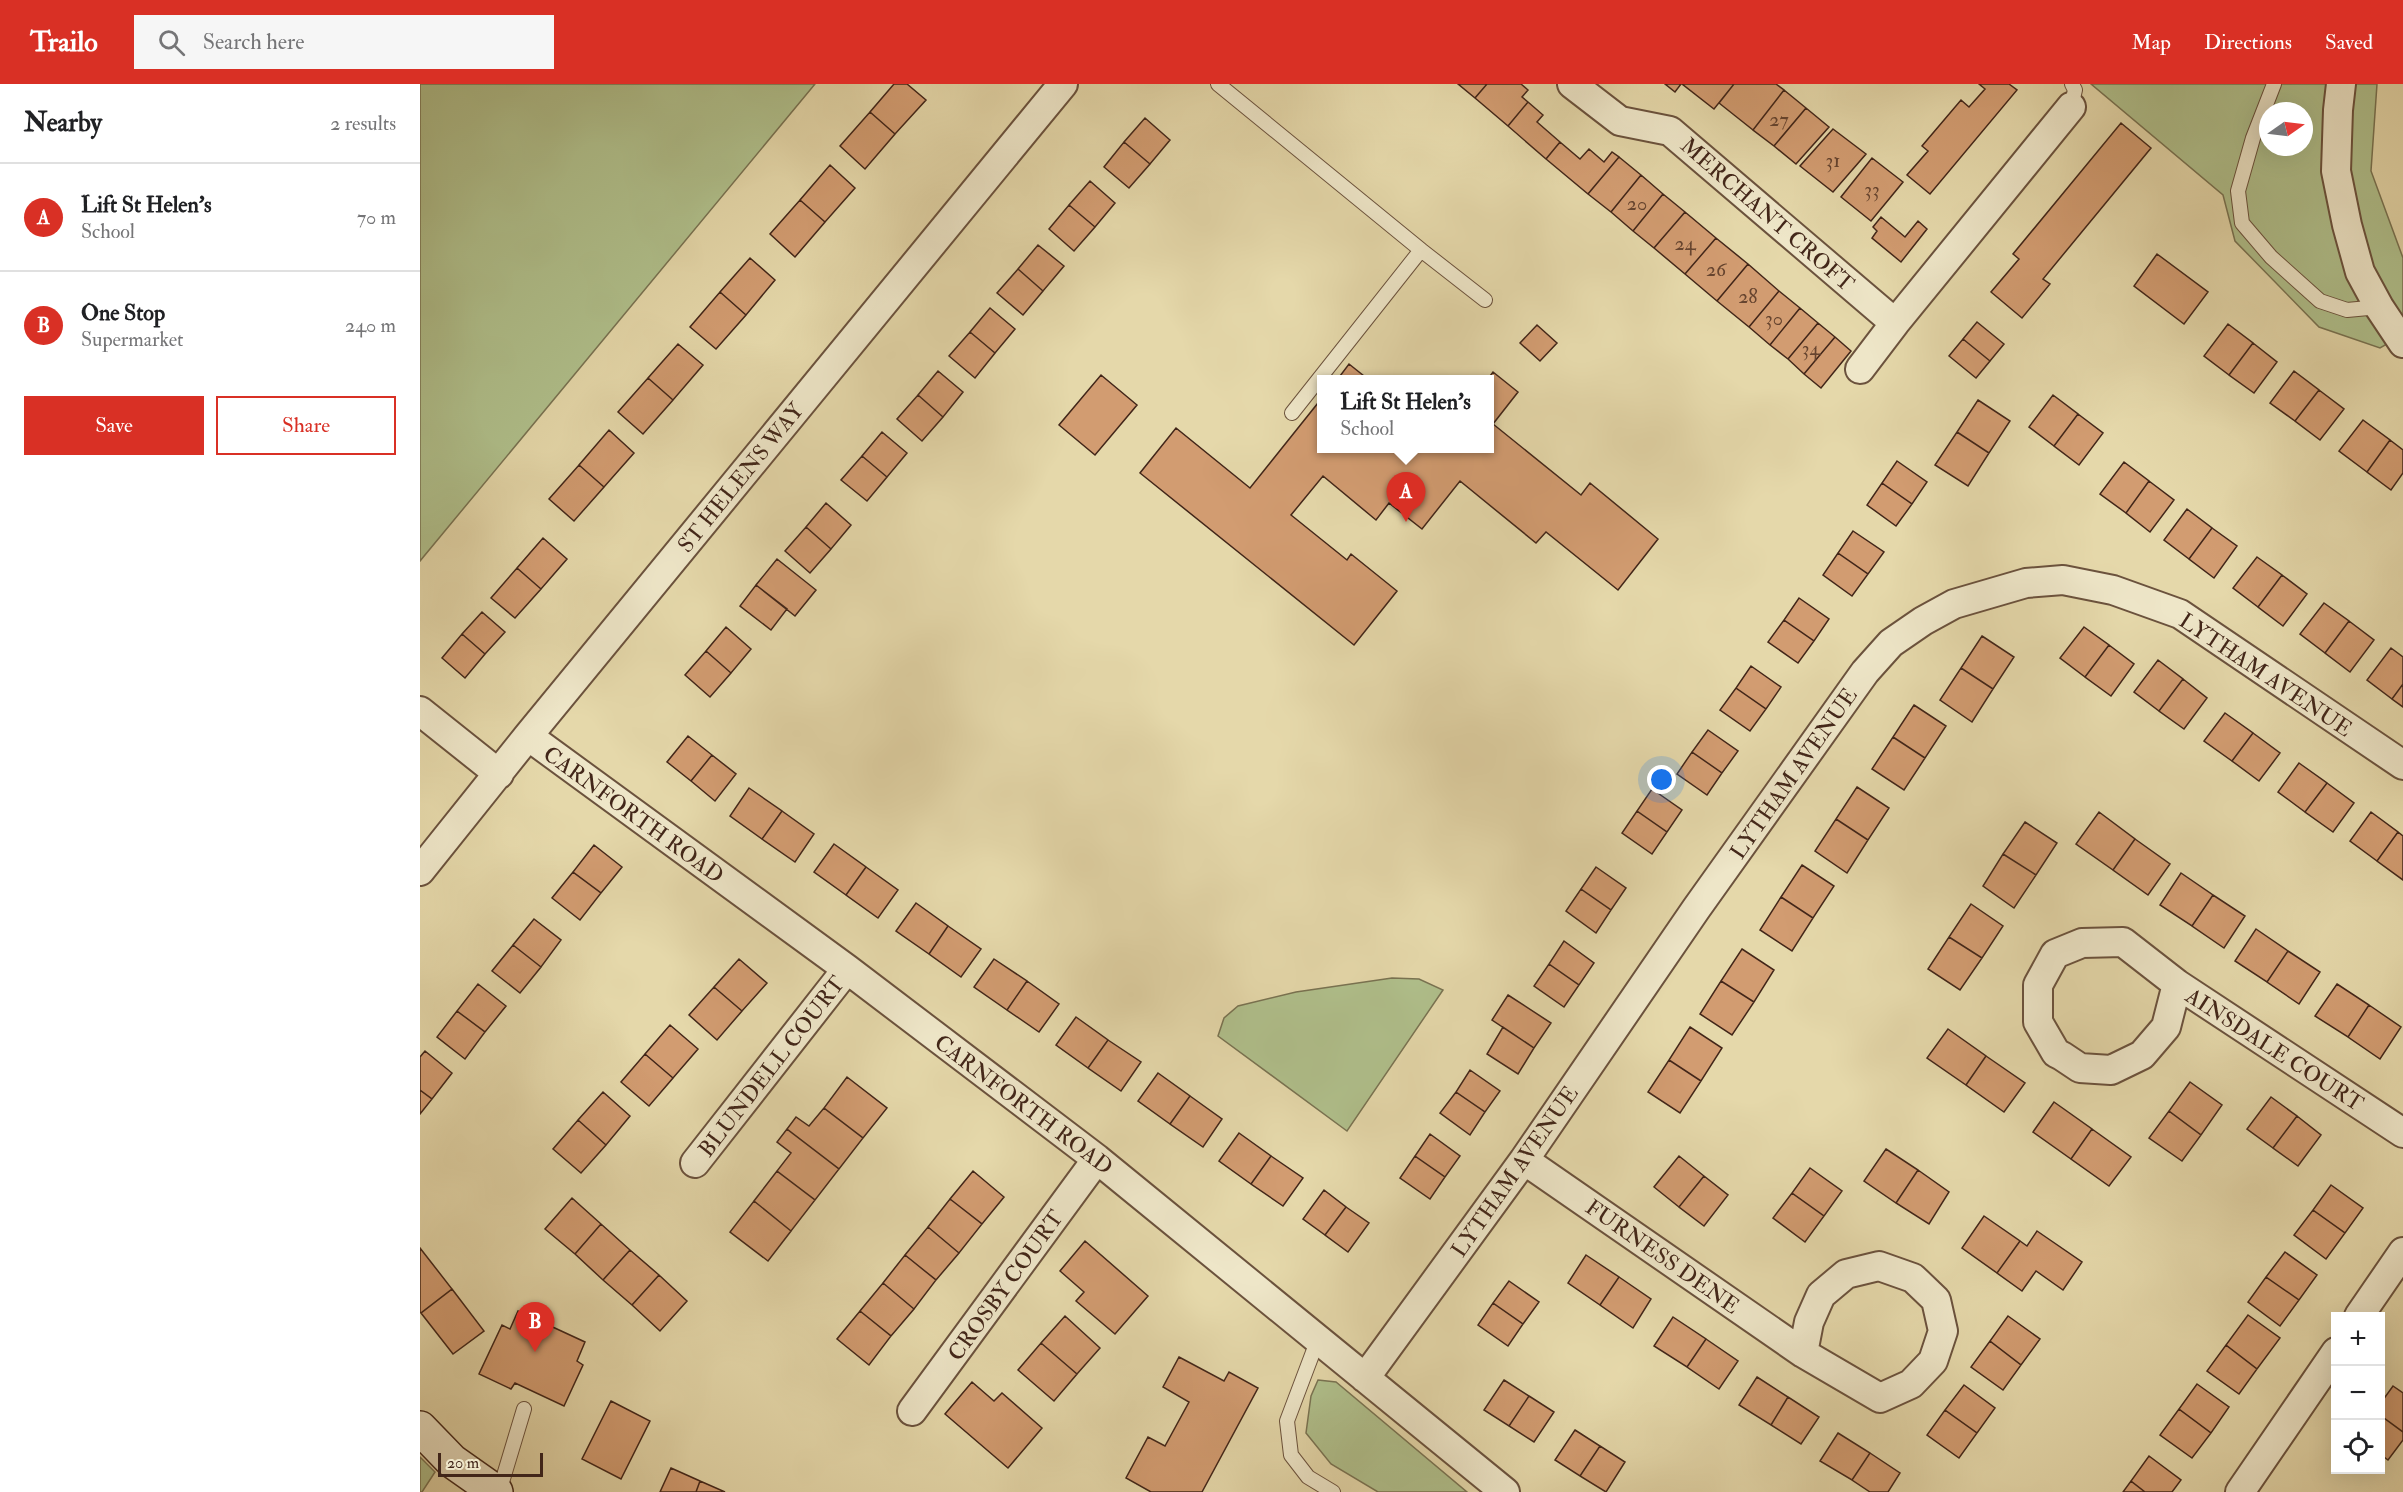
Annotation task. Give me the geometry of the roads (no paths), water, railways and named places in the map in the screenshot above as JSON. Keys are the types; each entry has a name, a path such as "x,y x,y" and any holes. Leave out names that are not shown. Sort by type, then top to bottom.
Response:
{"street":[{"name":"ST HELENS WAY","path":"420,871 1063,84"},
{"name":"MERCHANT CROFT","path":"1572,84 1620,121 1670,131 1895,323"},
{"path":"2341,84 2336,171 2347,225 2360,272 2379,307 2403,343"},
{"path":"1860,369 2072,96"},
{"name":"LYTHAM AVENUE","path":"1365,1378 1524,1160 1696,909 1865,672 1891,643 1923,621 1954,604 2025,584 2063,580 2113,590 2180,614 2403,765"},
{"path":"420,711 499,774"},
{"name":"CARNFORTH ROAD","path":"528,736 847,969 1097,1159 1505,1492"},
{"name":"AINSDALE COURT","path":"2177,984 2166,1027 2142,1055 2111,1070 2080,1068 2056,1053 2038,1022 2038,985 2055,954 2082,943 2123,942 2177,984 2403,1133"},
{"name":"BLUNDELL COURT","path":"695,1162 847,969"},
{"name":"CROSBY COURT","path":"912,1412 1097,1159"},
{"name":"FURNESS DENE","path":"1524,1160 1803,1353 1880,1398 1911,1384 1933,1361 1943,1331 1936,1300 1913,1278 1879,1266 1846,1274 1821,1295 1809,1322 1803,1353"},
{"path":"2362,1312 2403,1252"},
{"path":"2240,1492 2331,1359"},
{"path":"420,1428 452,1461 498,1492"}],"lane":[{"path":"1218,84 1485,300"},
{"path":"2274,84 2253,138 2238,191 2242,223 2271,257 2320,301 2347,310 2379,307"},
{"path":"1322,375 1421,250"},
{"path":"1292,413 1317,381"},
{"path":"1318,1339 1287,1421 1291,1455 1308,1477 1333,1492"},
{"path":"498,1492 524,1409"}],"place":[{"name":"Lift St Helen's","path":"1406,522"},
{"name":"One Stop","path":"535,1352"}]}
